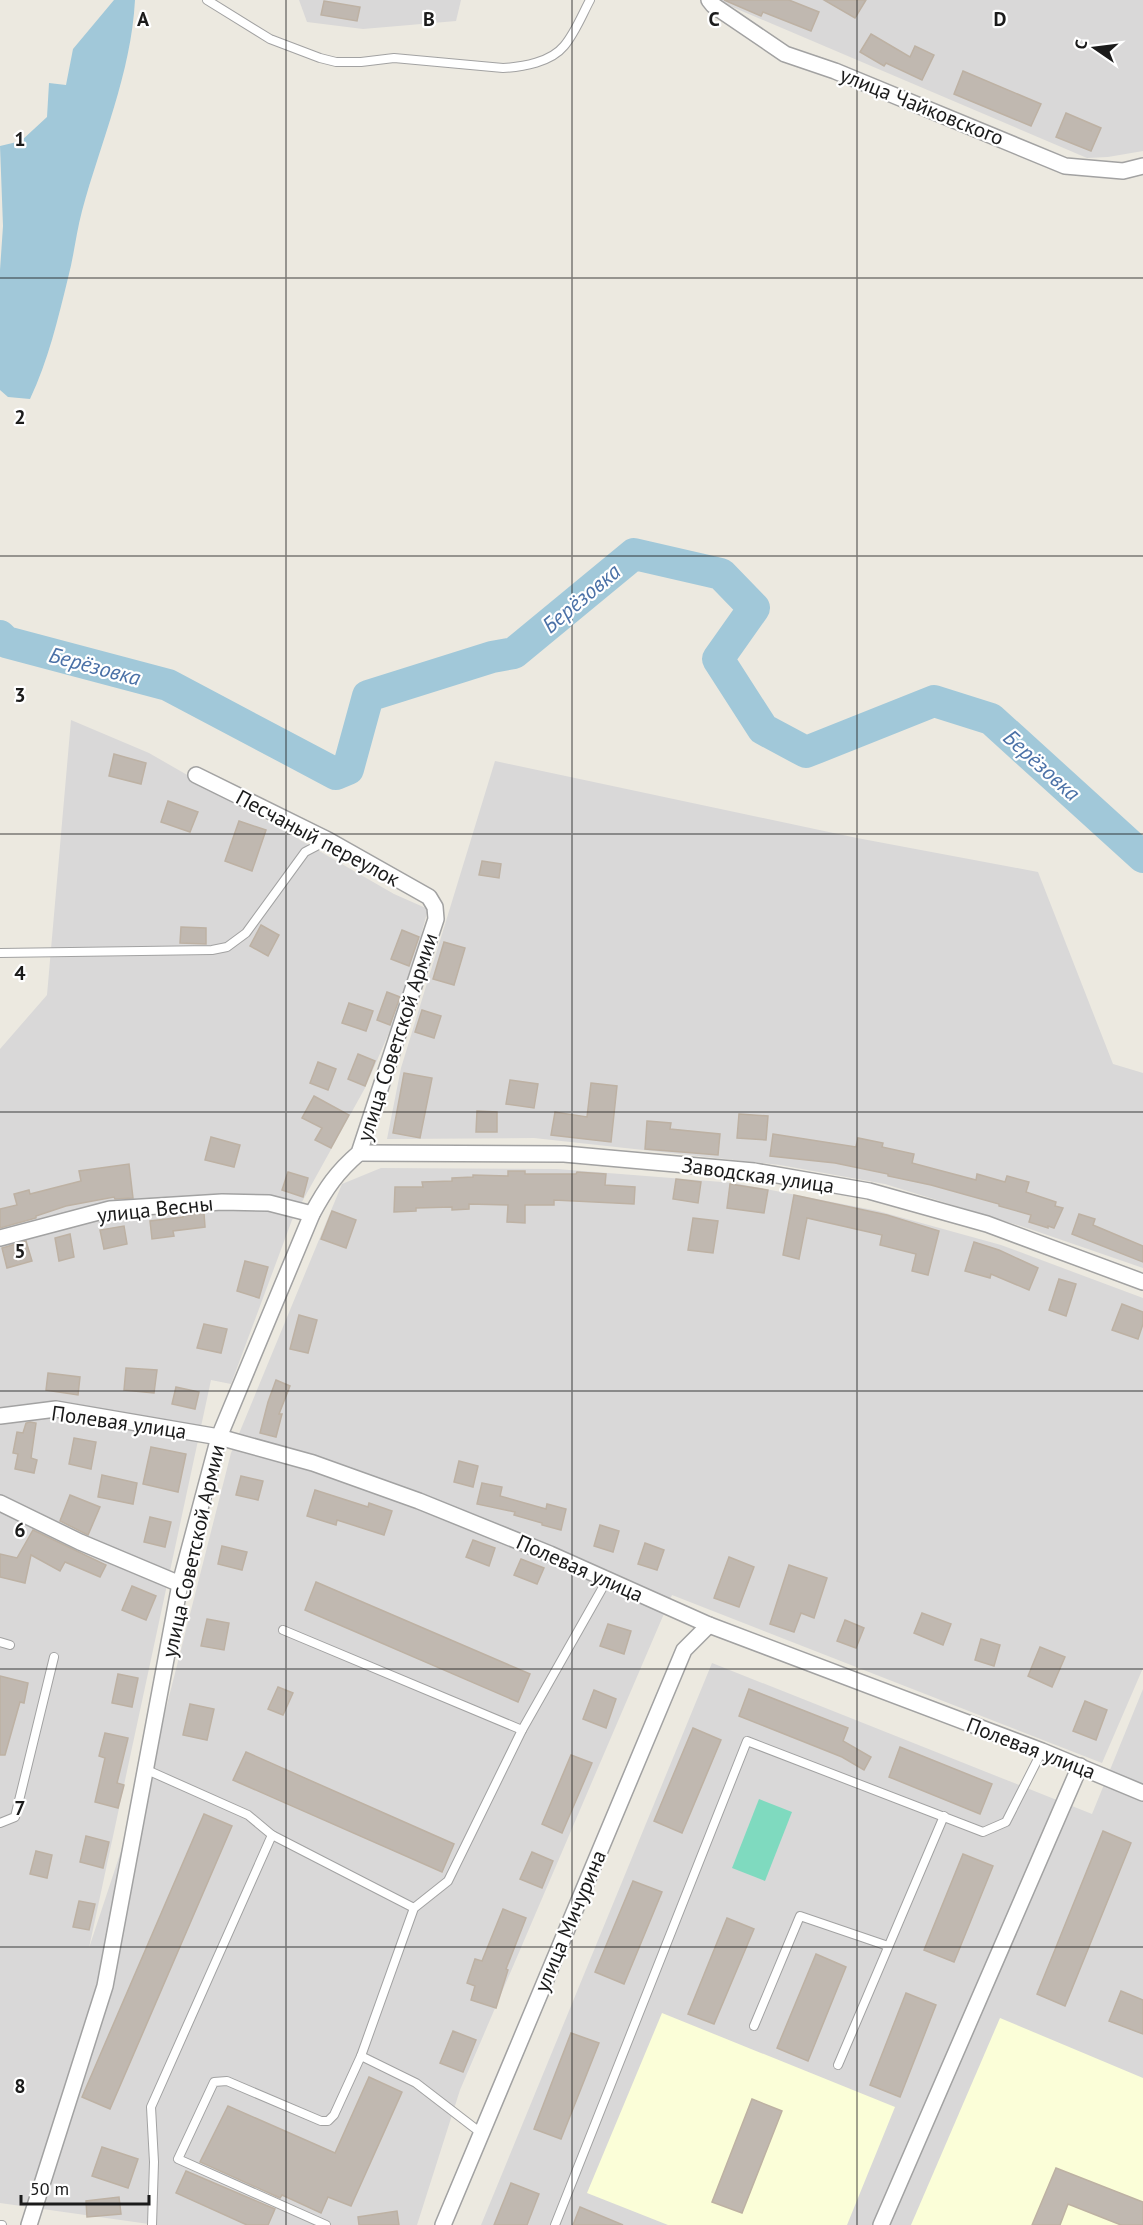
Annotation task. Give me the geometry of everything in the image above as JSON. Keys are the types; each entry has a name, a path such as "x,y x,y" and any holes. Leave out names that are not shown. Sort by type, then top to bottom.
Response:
{"street":[{"name":"улица Чайковского","path":"711,2 785,54 835,71 1065,166 1123,171 1143,166"},
{"name":"Песчаный переулок","path":"196,775 328,840 429,897 435,907"},
{"name":"улица Советской Армии","path":"29,2225 105,1986 180,1584 219,1437 312,1214 328,1185 340,1170 359,1153 433,933 436,919 435,907"},
{"name":"Заводская улица","path":"359,1153 564,1154 754,1171 869,1191 976,1221 1143,1282"},
{"name":"улица Весны","path":"0,1238 110,1209 222,1202 268,1203 312,1214"},
{"name":"Полевая улица","path":"0,1416 56,1409 219,1437 313,1463 419,1501 709,1625 1042,1751 1143,1793"},
{"path":"0,1503 80,1542 180,1584"},
{"name":"улица Мичурина","path":"442,2225 684,1650 709,1625"},
{"path":"881,2225 1080,1766"}],"lane":[{"path":"207,0 270,39 336,62 394,58 503,68 519,67 554,56 565,46 590,0"},
{"path":"0,953 212,950 227,947 246,933 304,852 328,840"},
{"path":"326,2225 178,2159 214,2082 227,2081 321,2121 328,2121 334,2115 361,2056 414,1908 448,1881 522,1730 607,1580"},
{"path":"283,1630 522,1730"},
{"path":"0,1642 10,1645"},
{"path":"0,1823 15,1817 54,1657"},
{"path":"555,2225 747,1740 983,1832 1006,1821 1042,1751"},
{"path":"147,1770 248,1815 272,1835 414,1908"},
{"path":"838,2065 944,1816"},
{"path":"152,2225 154,2162 151,2107 272,1835"},
{"path":"754,2026 800,1916 888,1946"},
{"path":"361,2056 416,2083 481,2133"}],"shaded area":[{"path":"299,0 461,0 456,21 363,29 307,22"},
{"path":"720,0 1143,0 1143,151 1087,158"},
{"path":"71,720 149,753 394,894 428,909 405,996 365,1088 292,1220 231,1384 211,1380 89,1948 159,1736 231,1453 342,1184 381,1168 557,1169 735,1183 878,1211 1001,1245 1143,1298 1143,1668 1102,1763 672,1595 460,2090 417,2225 156,2225 0,2203 0,1049 47,995"},
{"path":"495,761 857,838 1038,872 1113,1064 1143,1073 1143,1268 1027,1228 885,1184 780,1165 534,1138 387,1139 401,1068"},
{"path":"712,1663 1092,1814 1143,1689 1143,2225 481,2225"},
{"path":"662,2013 895,2107 847,2225 668,2225 587,2193"},
{"path":"1000,2018 1143,2078 1143,2225 911,2225"}],"green space":[{"path":"759,1799 792,1812 765,1881 732,1868"}],"water":[{"path":"114,0 135,0 128,54 82,211 52,340 30,399 8,397 0,390 0,270 3,226 0,146 21,141 47,117 49,83 66,85 73,49"}],"building":[{"path":"724,0 789,0 819,12 811,31 763,12 761,16"},
{"path":"824,0 866,0 855,18"},
{"path":"324,1 360,7 357,21 321,15"},
{"path":"871,34 910,57 915,46 934,55 922,80 886,63 884,66 860,52"},
{"path":"963,71 1041,104 1031,126 954,94"},
{"path":"1066,113 1101,128 1091,151 1056,137"},
{"path":"114,754 146,763 141,784 109,776"},
{"path":"168,801 198,812 190,832 161,822"},
{"path":"239,821 266,830 252,871 225,861"},
{"path":"482,861 501,864 499,878 479,875"},
{"path":"261,925 279,935 268,956 250,946"},
{"path":"181,927 206,928 206,944 180,943"},
{"path":"402,930 419,937 409,966 391,959"},
{"path":"444,942 465,948 454,985 433,979"},
{"path":"387,992 400,997 390,1025 377,1020"},
{"path":"349,1003 373,1011 366,1031 342,1023"},
{"path":"422,1010 441,1016 434,1038 415,1032"},
{"path":"358,1054 375,1061 365,1086 348,1079"},
{"path":"318,1062 336,1069 328,1090 310,1083"},
{"path":"404,1073 432,1078 420,1138 393,1133"},
{"path":"510,1080 538,1084 534,1108 506,1104"},
{"path":"591,1083 617,1086 611,1142 551,1135 555,1112 587,1117"},
{"path":"314,1096 349,1115 331,1148 315,1140 322,1128 302,1118"},
{"path":"477,1111 497,1112 497,1132 476,1132"},
{"path":"739,1114 768,1116 766,1140 737,1138"},
{"path":"647,1121 671,1123 670,1129 720,1134 718,1155 645,1149"},
{"path":"773,1134 856,1147 858,1138 883,1143 882,1147 914,1154 912,1163 976,1180 977,1174 1005,1182 1007,1176 1029,1182 1026,1192 1056,1202 1055,1206 1063,1208 1054,1228 1048,1226 1048,1228 1029,1222 1031,1215 931,1185 835,1163 770,1156"},
{"path":"211,1137 240,1145 234,1167 205,1160"},
{"path":"129,1164 133,1198 115,1199 114,1197 66,1206 36,1216 36,1218 0,1228 0,1209 17,1205 14,1194 29,1190 30,1194 81,1181 79,1171"},
{"path":"508,1171 525,1171 525,1174 576,1174 577,1172 606,1174 605,1185 635,1187 634,1204 554,1200 554,1205 525,1205 525,1223 507,1222 508,1205 469,1204 469,1209 416,1208 416,1211 394,1212 395,1187 423,1187 422,1182 452,1181 452,1178 473,1177 473,1175 508,1176"},
{"path":"288,1172 308,1178 303,1197 282,1190"},
{"path":"676,1179 701,1182 698,1203 673,1199"},
{"path":"730,1184 768,1190 764,1213 727,1208"},
{"path":"794,1195 887,1215 939,1231 928,1275 912,1271 916,1254 880,1245 882,1235 807,1218 799,1259 783,1255"},
{"path":"332,1211 356,1220 346,1248 321,1239"},
{"path":"204,1213 205,1227 173,1231 174,1236 152,1239 150,1221 183,1217 183,1214"},
{"path":"1079,1214 1095,1219 1093,1225 1143,1246 1143,1262 1072,1234"},
{"path":"693,1218 718,1221 713,1253 688,1250"},
{"path":"124,1226 127,1244 104,1249 100,1230"},
{"path":"70,1234 74,1257 59,1261 55,1238"},
{"path":"26,1241 32,1261 7,1268 2,1248"},
{"path":"974,1242 999,1250 1038,1268 1029,1290 991,1274 990,1278 965,1271"},
{"path":"245,1261 268,1267 259,1298 237,1291"},
{"path":"1059,1279 1076,1284 1066,1316 1049,1310"},
{"path":"1122,1304 1143,1312 1143,1324 1138,1339 1112,1330"},
{"path":"299,1315 317,1320 308,1353 290,1349"},
{"path":"204,1324 227,1329 221,1353 197,1348"},
{"path":"126,1368 157,1370 154,1393 124,1390"},
{"path":"48,1373 80,1377 78,1395 46,1390"},
{"path":"276,1380 290,1386 279,1414 282,1414 276,1437 260,1433"},
{"path":"176,1387 199,1392 195,1409 172,1404"},
{"path":"26,1423 36,1423 31,1458 37,1460 34,1473 15,1469 18,1454 13,1453 17,1432 23,1433"},
{"path":"74,1438 96,1442 91,1469 69,1464"},
{"path":"151,1447 186,1454 178,1492 143,1484"},
{"path":"459,1461 478,1466 473,1487 454,1482"},
{"path":"102,1475 137,1483 133,1504 98,1497"},
{"path":"241,1476 263,1481 258,1500 236,1495"},
{"path":"482,1483 502,1487 500,1496 546,1509 547,1504 566,1509 561,1530 514,1515 515,1512 477,1504"},
{"path":"315,1490 368,1507 369,1503 392,1511 384,1535 337,1520 336,1525 307,1516"},
{"path":"70,1495 100,1507 88,1535 60,1521"},
{"path":"150,1517 171,1522 165,1547 144,1542"},
{"path":"600,1525 619,1531 613,1552 594,1546"},
{"path":"33,1530 106,1565 100,1577 65,1562 60,1571 31,1555 25,1583 0,1577 0,1554 17,1558"},
{"path":"473,1540 495,1548 489,1566 466,1557"},
{"path":"645,1543 664,1550 657,1570 638,1564"},
{"path":"222,1546 247,1552 242,1570 218,1564"},
{"path":"729,1557 754,1567 739,1607 714,1598"},
{"path":"521,1559 544,1568 537,1584 514,1575"},
{"path":"789,1565 827,1578 814,1618 801,1613 794,1632 770,1624"},
{"path":"316,1582 530,1674 518,1702 305,1610"},
{"path":"132,1586 156,1596 146,1620 122,1610"},
{"path":"922,1613 951,1624 943,1645 914,1633"},
{"path":"207,1619 229,1623 224,1650 201,1646"},
{"path":"845,1620 864,1628 856,1648 837,1641"},
{"path":"608,1624 631,1631 624,1654 600,1646"},
{"path":"981,1639 1000,1645 994,1666 975,1660"},
{"path":"1040,1647 1065,1657 1052,1687 1028,1676"},
{"path":"118,1674 138,1678 132,1707 112,1703"},
{"path":"0,1676 28,1683 24,1703 20,1702 5,1755 0,1755"},
{"path":"278,1687 293,1693 283,1715 268,1709"},
{"path":"749,1689 848,1728 843,1741 871,1757 864,1770 842,1757 739,1716"},
{"path":"594,1690 616,1699 606,1728 583,1719"},
{"path":"1085,1701 1107,1710 1096,1740 1073,1731"},
{"path":"190,1704 214,1709 207,1740 183,1735"},
{"path":"693,1728 721,1740 682,1833 654,1821"},
{"path":"105,1733 128,1738 117,1783 124,1785 118,1808 95,1802 105,1758 99,1756"},
{"path":"900,1747 992,1784 980,1814 889,1777"},
{"path":"246,1752 454,1844 442,1872 233,1780"},
{"path":"571,1755 592,1763 562,1833 542,1824"},
{"path":"204,1814 232,1826 110,2109 82,2097"},
{"path":"1103,1831 1131,1843 1065,2006 1037,1994"},
{"path":"86,1836 109,1842 103,1868 80,1862"},
{"path":"36,1851 52,1855 47,1878 30,1874"},
{"path":"532,1852 553,1861 542,1888 520,1879"},
{"path":"963,1854 993,1866 954,1962 924,1950"},
{"path":"633,1881 662,1892 624,1984 595,1972"},
{"path":"79,1901 95,1904 89,1930 73,1927"},
{"path":"503,1909 526,1918 506,1969 508,1970 496,2008 471,2000 475,1986 467,1983 475,1959 482,1961"},
{"path":"727,1918 754,1929 714,2024 688,2014"},
{"path":"816,1954 846,1967 808,2061 777,2048"},
{"path":"1121,1991 1143,2000 1143,2034 1109,2021"},
{"path":"906,1993 936,2005 900,2097 870,2085"},
{"path":"453,2031 476,2040 463,2072 440,2063"},
{"path":"571,2033 599,2043 561,2139 534,2129"},
{"path":"369,2077 402,2092 351,2206 328,2197 321,2213 282,2195 280,2198 200,2162 228,2106 335,2153"},
{"path":"752,2099 782,2111 742,2213 712,2202"},
{"path":"102,2147 138,2159 128,2188 92,2176"},
{"path":"1056,2168 1143,2202 1143,2225 1121,2225 1068,2204 1060,2225 1032,2225"},
{"path":"186,2171 275,2209 268,2225 247,2225 176,2193"},
{"path":"511,2183 539,2194 527,2225 494,2225"},
{"path":"119,2197 121,2214 87,2217 86,2201"},
{"path":"580,2207 623,2225 573,2225"},
{"path":"397,2211 399,2225 359,2225 358,2217"}],"waterway":[{"name":"Берёзовка","path":"0,636 6,642 168,685 336,774 348,769 368,696 492,657 514,653 634,554 721,574 754,608 718,659 763,729 806,752 934,701 991,719 1143,857"}]}
